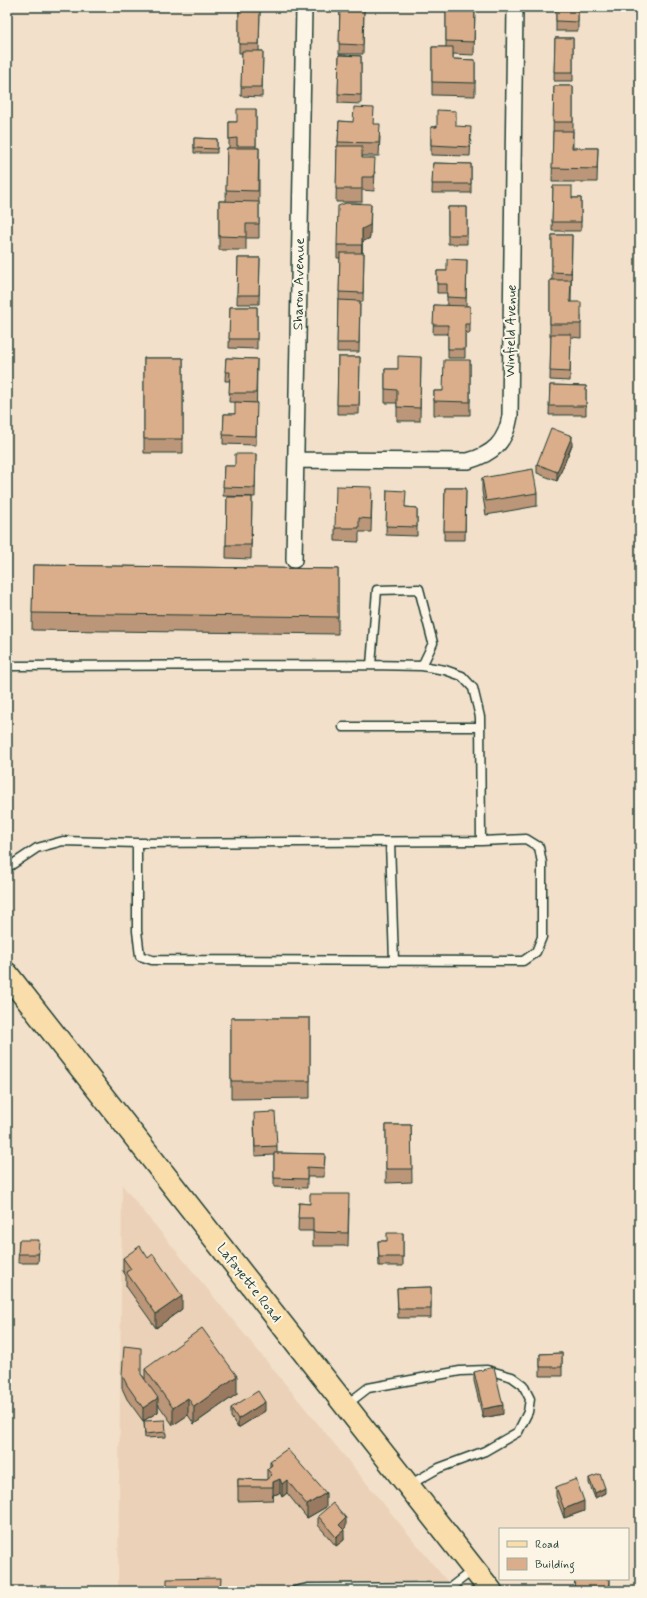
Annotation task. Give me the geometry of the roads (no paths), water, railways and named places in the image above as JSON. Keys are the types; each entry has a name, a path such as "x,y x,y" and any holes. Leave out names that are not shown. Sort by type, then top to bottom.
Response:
{"main road":[{"name":"Lafayette Road","path":"7,974 491,1591"}],"street":[{"name":"Sharon Avenue","path":"294,560 304,7"},
{"name":"Winfield Avenue","path":"296,460 468,460 488,453 494,448 507,430 510,416 515,7"}],"lane":[{"path":"371,665 377,590 419,590 433,643 422,666"},
{"path":"7,666 422,666 445,670 462,676 473,688 480,718 481,841"},
{"path":"343,727 480,727"},
{"path":"7,868 37,848 63,841 137,843 390,842 526,839 540,847 542,863 542,937 536,952 523,962 152,960 140,956 137,931 137,843"},
{"path":"390,842 394,961"},
{"path":"345,1406 368,1388 460,1371 488,1370 512,1377 523,1385 530,1399 528,1412 518,1432 485,1451 438,1468 408,1485"},
{"path":"295,1591 309,1588 451,1587 474,1570"}]}
